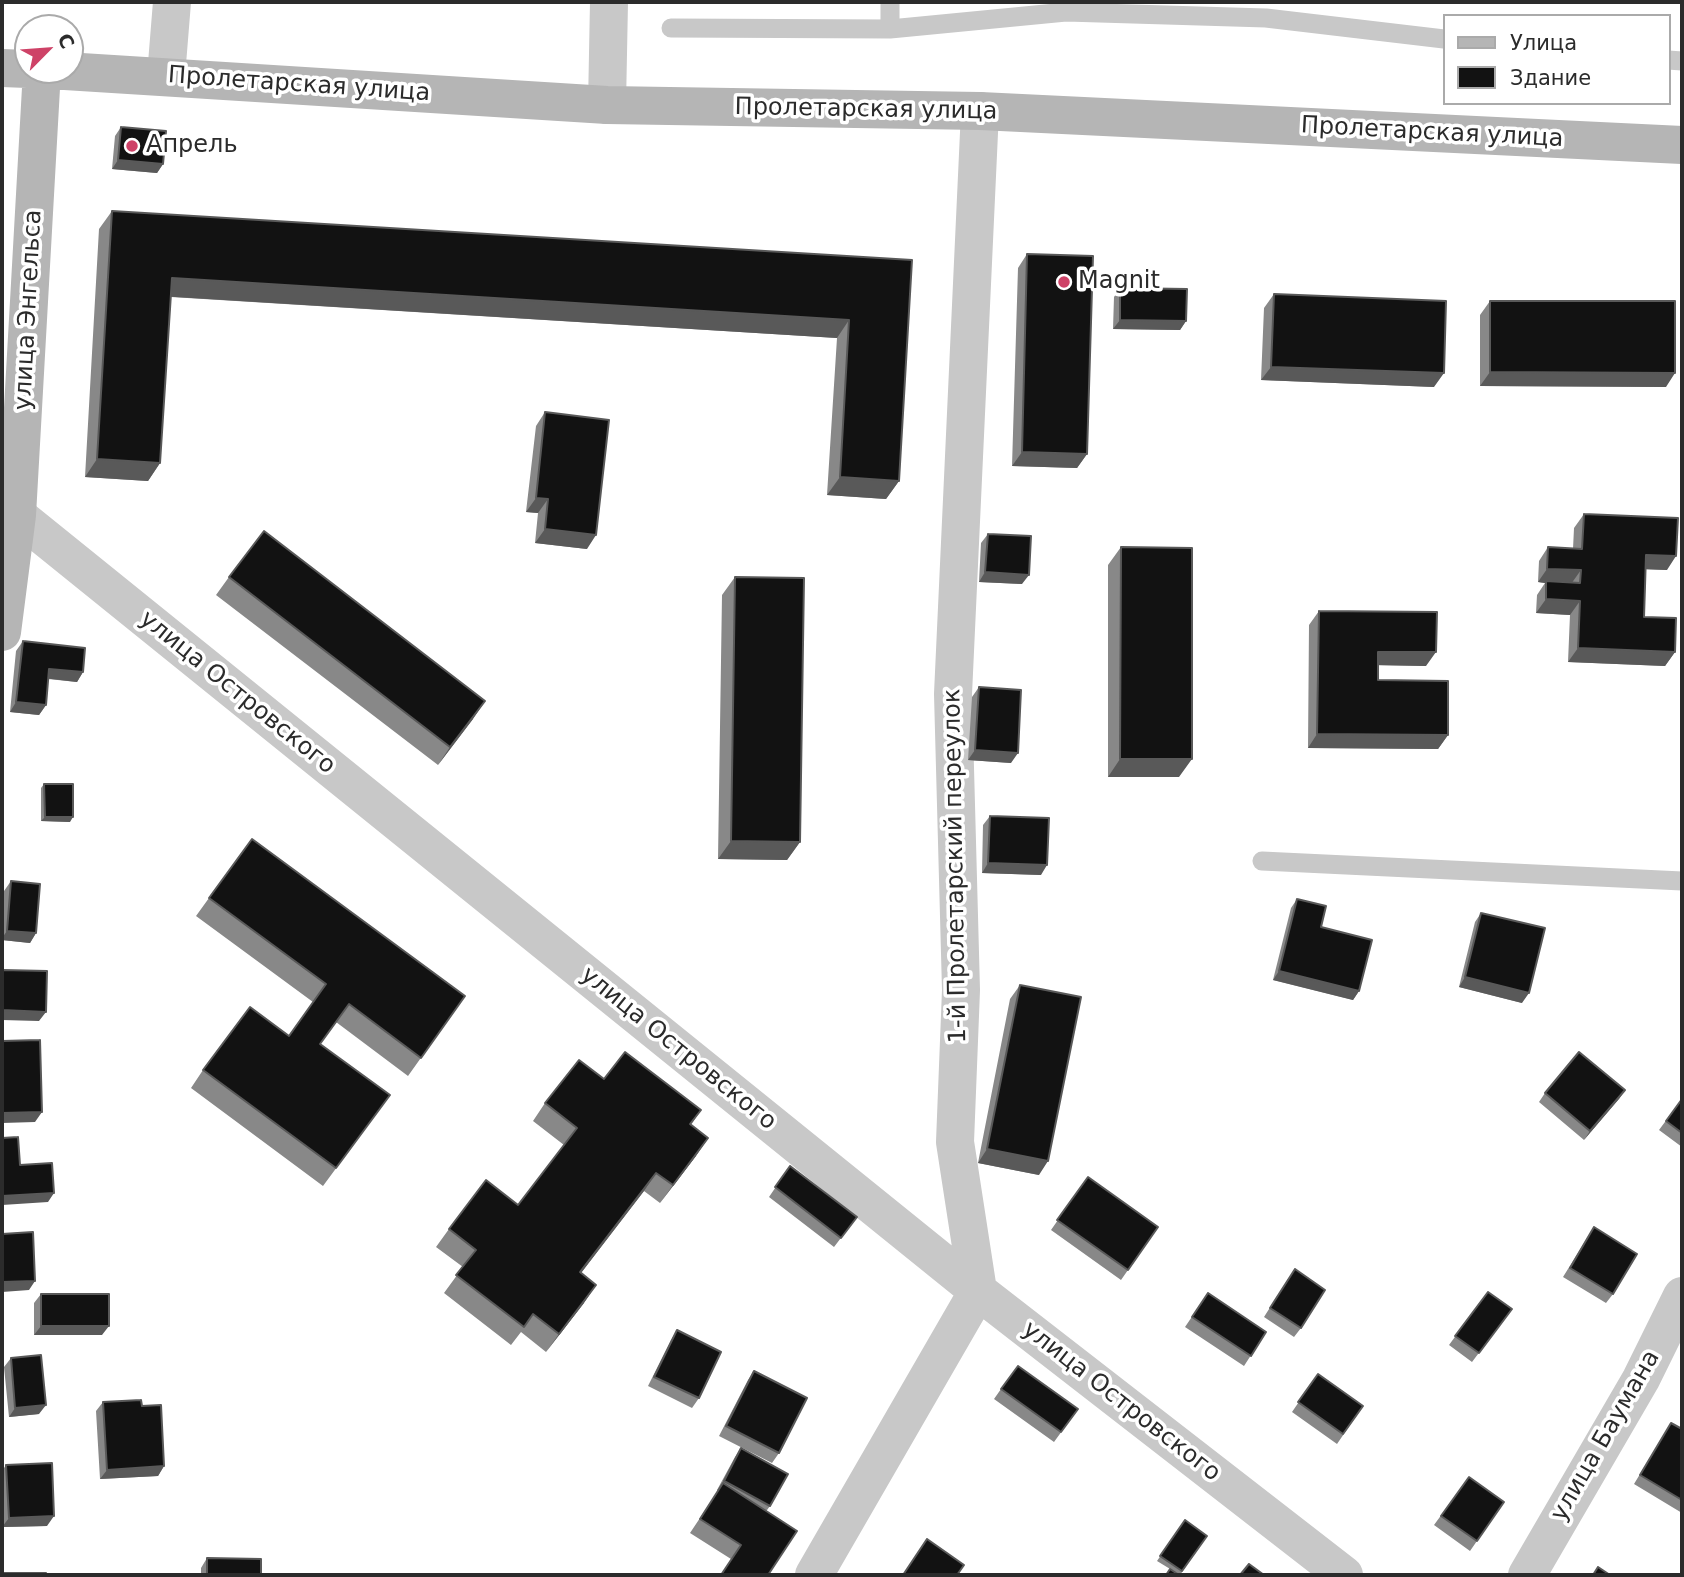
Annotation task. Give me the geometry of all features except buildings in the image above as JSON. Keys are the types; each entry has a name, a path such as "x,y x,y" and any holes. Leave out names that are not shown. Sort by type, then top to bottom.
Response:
{"main road":[{"name":"Пролетарская улица","path":"84,72 607,105 980,111 1682,145"},
{"name":"улица Энгельса","path":"2,632 17,515 42,84"}],"street":[{"path":"166,76 172,2"},
{"path":"607,105 609,2"},
{"name":"1-й Пролетарский переулок","path":"978,1291 955,1142 961,990 953,694 980,111"},
{"name":"улица Островского","path":"17,515 978,1291 1344,1575"},
{"path":"814,1575 978,1291"},
{"name":"улица Баумана","path":"1527,1575 1642,1379 1682,1296"}],"lane":[{"path":"890,2 890,29"},
{"path":"671,28 890,29 1066,7 1266,10 1442,39"},
{"path":"1262,861 1682,881"}],"place":[{"name":"Апрель","path":"132,146"},
{"name":"Magnit","path":"1064,282"}]}
